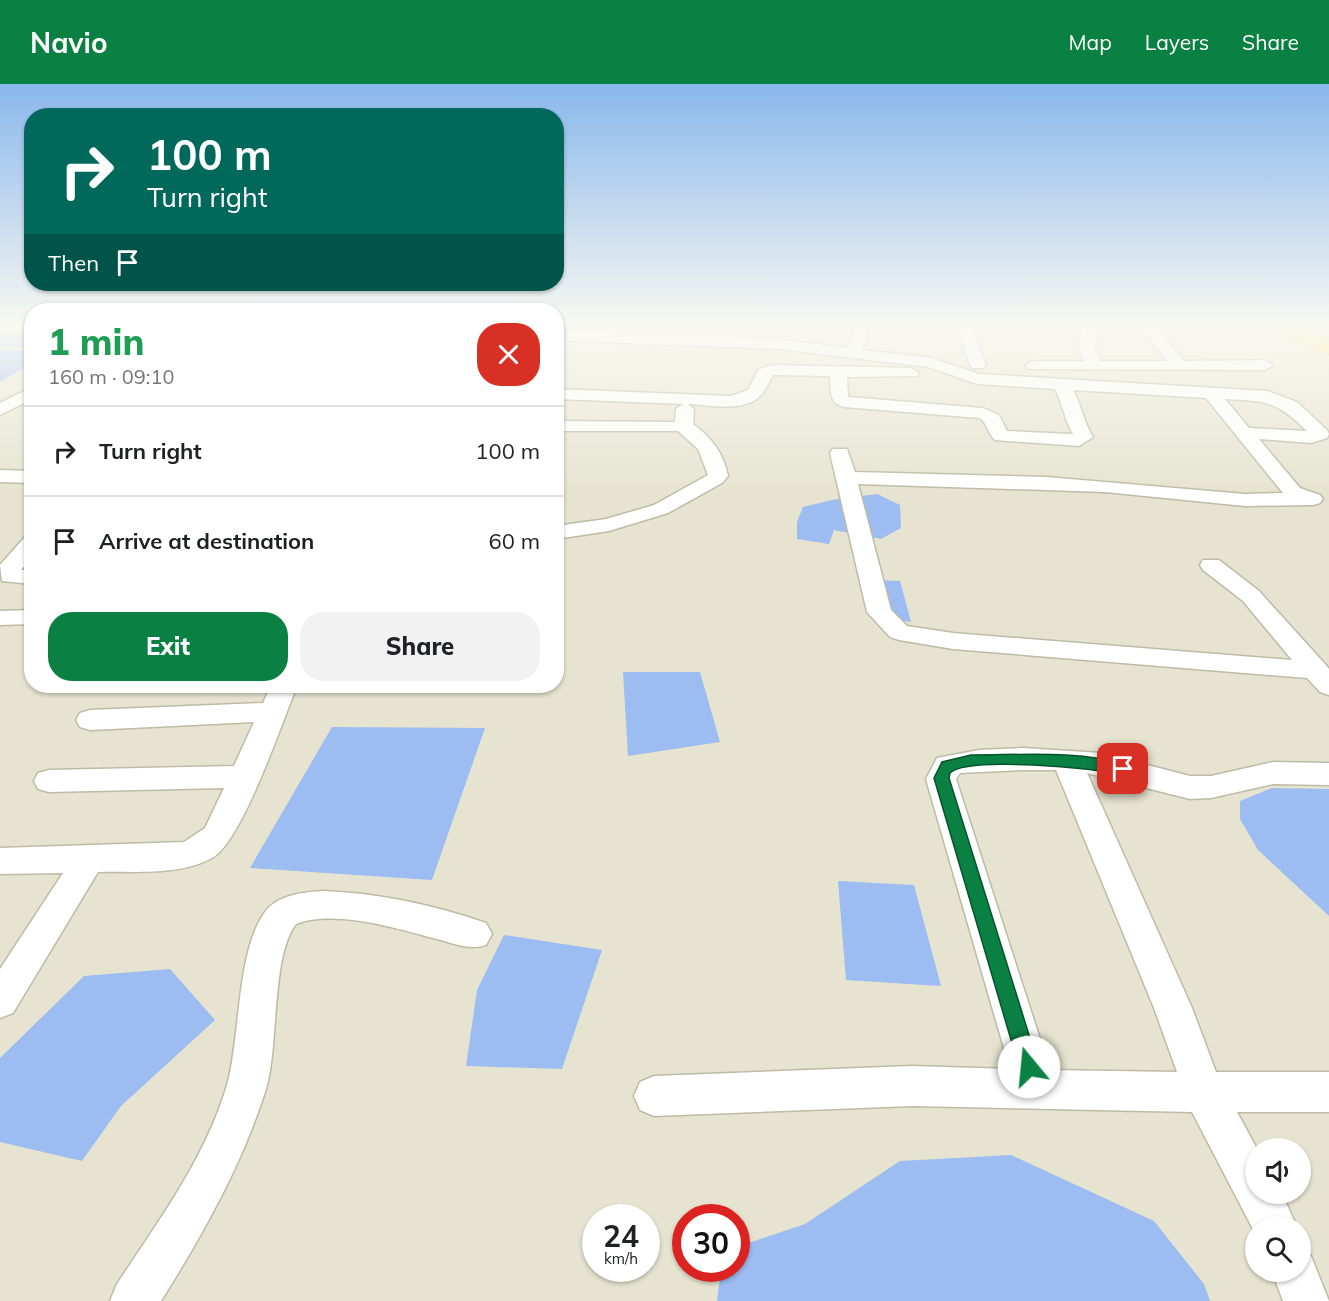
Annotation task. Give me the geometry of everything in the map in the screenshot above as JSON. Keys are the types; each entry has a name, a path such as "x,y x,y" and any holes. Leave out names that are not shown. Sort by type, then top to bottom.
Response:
{"street":[{"path":"564,394 731,401 743,399 759,390 762,382"},
{"path":"839,382 840,399 844,402 978,413 993,419 998,433 1002,436 1079,440 1084,436 1074,421 1073,406 1061,384"},
{"path":"1024,382 1267,396 1282,400 1320,434 1311,437 1243,433"},
{"path":"1211,393 1293,492 1321,500"},
{"path":"0,410 24,396"},
{"path":"681,425 686,417 684,399"},
{"path":"0,410 24,408"},
{"path":"564,426 651,428 681,425 698,437 707,448 718,476 661,509 609,525 564,532"},
{"path":"840,453 848,478 879,612 899,632 953,641 1322,678"},
{"path":"0,476 24,477"},
{"path":"848,478 1046,483 1105,486 1234,500 1321,500"},
{"path":"24,552 7,571 10,576 24,577"},
{"path":"1211,565 1251,596 1322,678"},
{"path":"0,618 24,617"},
{"path":"0,861 175,857 201,851 214,842 221,831 278,699 90,720"},
{"path":"1067,760 1173,1008 1204,1093 1245,1169"},
{"path":"1036,1089 941,778 947,766 958,762 1067,760 1101,764 1172,785 1203,788 1229,784 1245,777 1267,773 1329,774"},
{"path":"49,782 244,777"},
{"path":"0,1001 59,910 88,859"},
{"path":"134,1301 203,1189 232,1127 254,1056 269,937 282,916 310,905 363,909 404,915 474,934"},
{"path":"654,1096 912,1086 1204,1093 1329,1092"},
{"path":"1299,1282 1307,1301"}],"shaded area":[{"path":"0,382 24,382 24,693 564,693 564,382 1329,382 1329,1301 0,1301"}],"water":[{"path":"877,494 900,505 901,528 881,539 834,530 829,544 797,539 797,522 803,507 832,500"},
{"path":"877,580 900,581 911,622 881,618"},
{"path":"623,672 700,672 720,742 628,756"},
{"path":"332,727 485,728 432,880 250,868"},
{"path":"1272,788 1329,789 1329,916 1258,850 1240,819 1240,801"},
{"path":"838,881 914,885 941,986 846,980"},
{"path":"504,935 602,950 562,1069 466,1066 477,990"},
{"path":"170,969 215,1020 121,1106 82,1161 0,1142 0,1058 84,976"},
{"path":"1011,1155 1154,1221 1204,1284 1210,1301 717,1301 719,1282 750,1282 750,1243 805,1224 900,1161"}],"route":[{"path":"1029,1067 941,778 947,766 971,760 1067,760 1123,769"}]}
